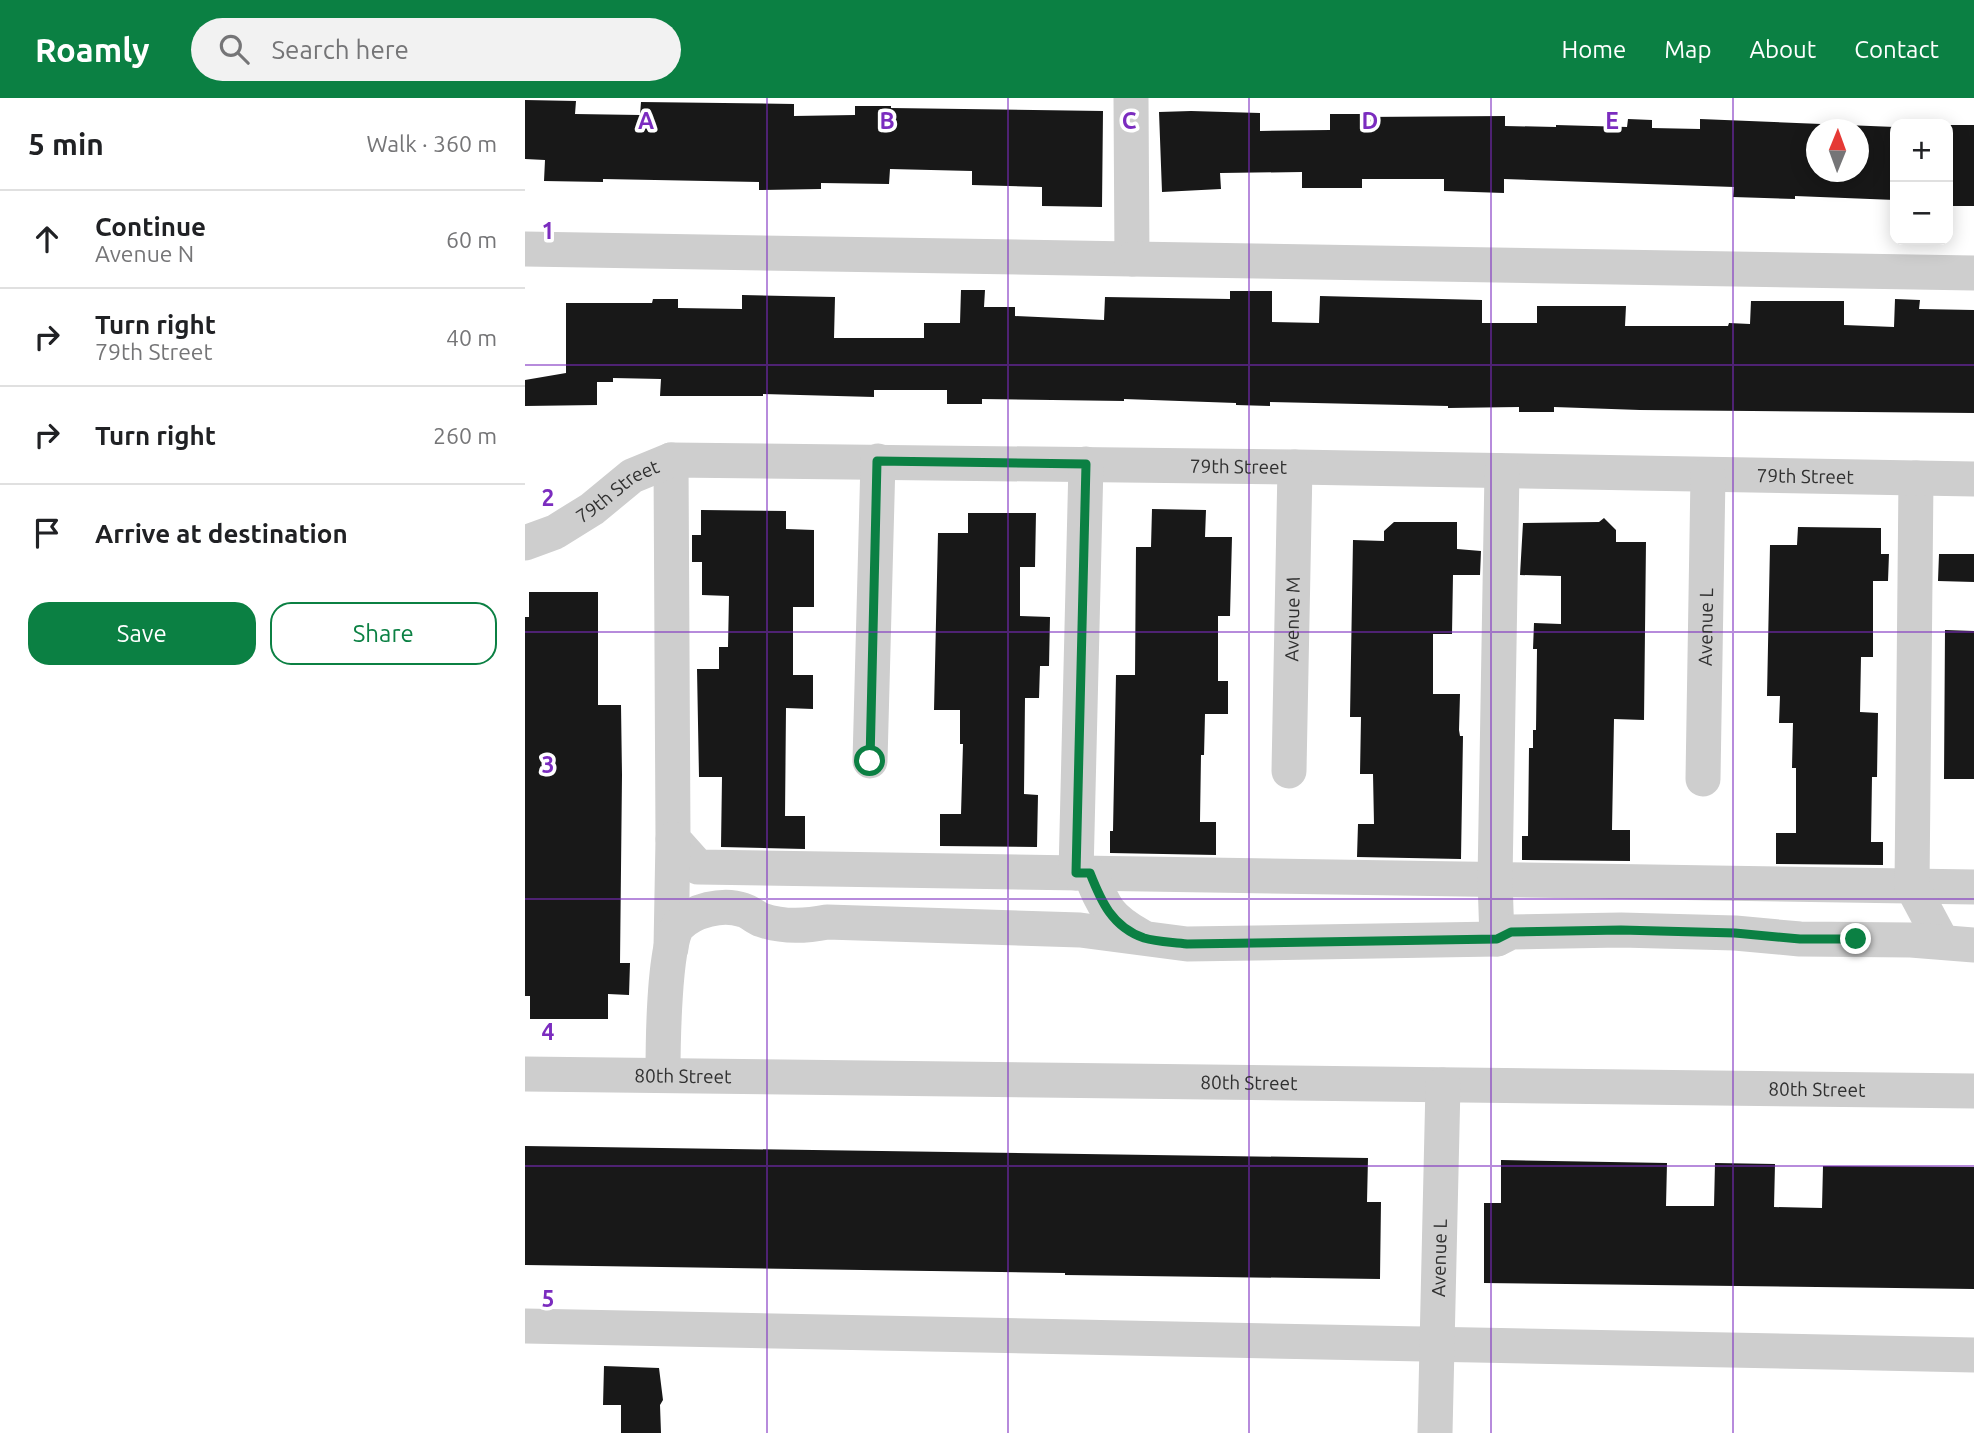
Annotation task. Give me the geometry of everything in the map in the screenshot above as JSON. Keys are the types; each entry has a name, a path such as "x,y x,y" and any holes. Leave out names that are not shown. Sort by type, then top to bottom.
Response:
{"street":[{"path":"1131,98 1132,259"},
{"path":"525,249 1974,272"},
{"path":"663,1075 673,839 671,460"},
{"name":"79th Street","path":"525,543 555,533 592,509 632,476 671,460 1974,479"},
{"path":"870,761 877,461"},
{"path":"1086,464 1083,873 1104,908 1122,926 1144,938"},
{"name":"Avenue M","path":"1289,771 1295,467"},
{"path":"1497,939 1495,880 1502,471"},
{"name":"Avenue L","path":"1703,779 1708,475"},
{"path":"1916,478 1912,886 1958,944"},
{"path":"673,839 698,867 1974,887"},
{"path":"670,952 677,927 696,912 719,908 743,909 762,920 810,926 827,922 1080,930 1187,944 1497,939 1511,932 1621,930 1958,944"},
{"name":"80th Street","path":"525,1074 1974,1091"},
{"name":"Avenue L","path":"1435,1433 1443,1085"},
{"path":"525,1326 1974,1355"}],"building":[{"path":"525,100 576,101 575,114 640,115 641,102 794,104 794,116 855,115 855,106 1103,111 1102,207 1042,206 1042,187 972,185 972,171 890,169 889,184 821,183 821,189 759,190 759,182 603,179 603,182 544,181 545,160 525,159"},
{"path":"1159,112 1260,113 1260,131 1330,130 1330,114 1362,114 1362,117 1505,116 1505,126 1627,127 1628,119 1652,120 1652,128 1700,129 1700,119 1806,123 1806,182 1869,182 1869,126 1890,127 1890,200 1795,196 1795,199 1733,197 1734,187 1504,179 1504,193 1444,191 1444,179 1362,179 1362,188 1302,188 1302,172 1220,173 1221,189 1162,192"},
{"path":"1953,125 1974,125 1974,206 1953,206"},
{"path":"961,290 985,290 984,307 1015,307 1015,316 1104,320 1105,297 1230,299 1230,291 1272,291 1272,322 1319,323 1320,296 1482,300 1482,323 1537,323 1537,306 1626,306 1625,326 1750,324 1751,301 1844,301 1844,325 1894,327 1895,299 1920,300 1919,309 1974,310 1974,413 1554,407 1554,412 1519,412 1519,407 1448,408 1270,402 1270,406 1124,399 982,399 982,404 947,404 947,390 874,390 874,397 763,394 660,396 661,379 613,378 613,382 597,382 597,405 525,406 525,380 566,373 566,303 652,303 653,299 678,299 678,308 742,309 742,295 835,297 834,338 924,338 924,323 960,323"},
{"path":"1152,509 1206,510 1205,537 1232,537 1230,616 1218,616 1218,681 1228,681 1228,714 1205,714 1204,755 1201,755 1200,822 1216,822 1216,855 1110,853 1110,831 1113,831 1116,675 1135,675 1136,547 1151,547"},
{"path":"701,510 786,511 786,529 814,530 814,607 793,607 793,675 813,675 813,709 786,708 785,816 805,816 805,849 721,847 722,777 699,777 697,669 719,669 719,647 728,647 729,596 702,595 702,562 692,562 692,535 701,535"},
{"path":"968,513 1036,513 1035,567 1020,567 1020,616 1050,617 1049,666 1040,666 1039,698 1025,698 1024,794 1038,795 1037,847 940,846 940,814 961,814 963,744 960,744 960,710 934,710 938,533 968,533"},
{"path":"1604,518 1616,530 1616,542 1646,542 1644,720 1614,719 1612,830 1630,830 1630,861 1522,860 1522,836 1528,836 1529,748 1533,748 1533,730 1536,730 1537,649 1533,649 1534,623 1561,624 1561,576 1520,575 1523,523 1599,522"},
{"path":"1394,522 1457,522 1457,549 1481,551 1480,575 1453,575 1452,634 1433,634 1433,694 1460,694 1459,730 1460,736 1463,736 1461,859 1357,857 1358,824 1374,824 1373,774 1360,774 1361,717 1350,717 1353,540 1384,541 1384,531"},
{"path":"1798,527 1881,528 1881,554 1889,554 1888,581 1873,581 1873,657 1861,657 1860,712 1878,713 1877,777 1872,777 1871,842 1883,842 1883,865 1776,864 1776,833 1796,833 1796,768 1792,768 1793,723 1779,723 1780,696 1767,696 1770,545 1797,545"},
{"path":"1939,554 1974,554 1974,582 1938,581"},
{"path":"529,592 598,592 598,705 621,705 620,963 630,963 629,995 608,994 608,1019 530,1019 530,996 525,996 525,617 529,617"},
{"path":"1945,630 1974,631 1974,779 1944,779"},
{"path":"525,1146 1368,1158 1367,1202 1381,1202 1380,1279 525,1265"},
{"path":"1501,1160 1667,1163 1666,1206 1714,1206 1715,1163 1775,1164 1774,1207 1822,1208 1823,1166 1974,1167 1974,1289 1484,1283 1484,1203 1501,1203"},
{"path":"604,1366 659,1368 663,1400 660,1405 661,1433 621,1433 621,1405 603,1405"}],"route":[{"path":"870,761 877,461 1086,464 1076,873 1090,873 1104,908 1122,926 1144,938 1187,944 1497,939 1511,932 1621,930 1735,933 1800,939 1856,939"}]}
